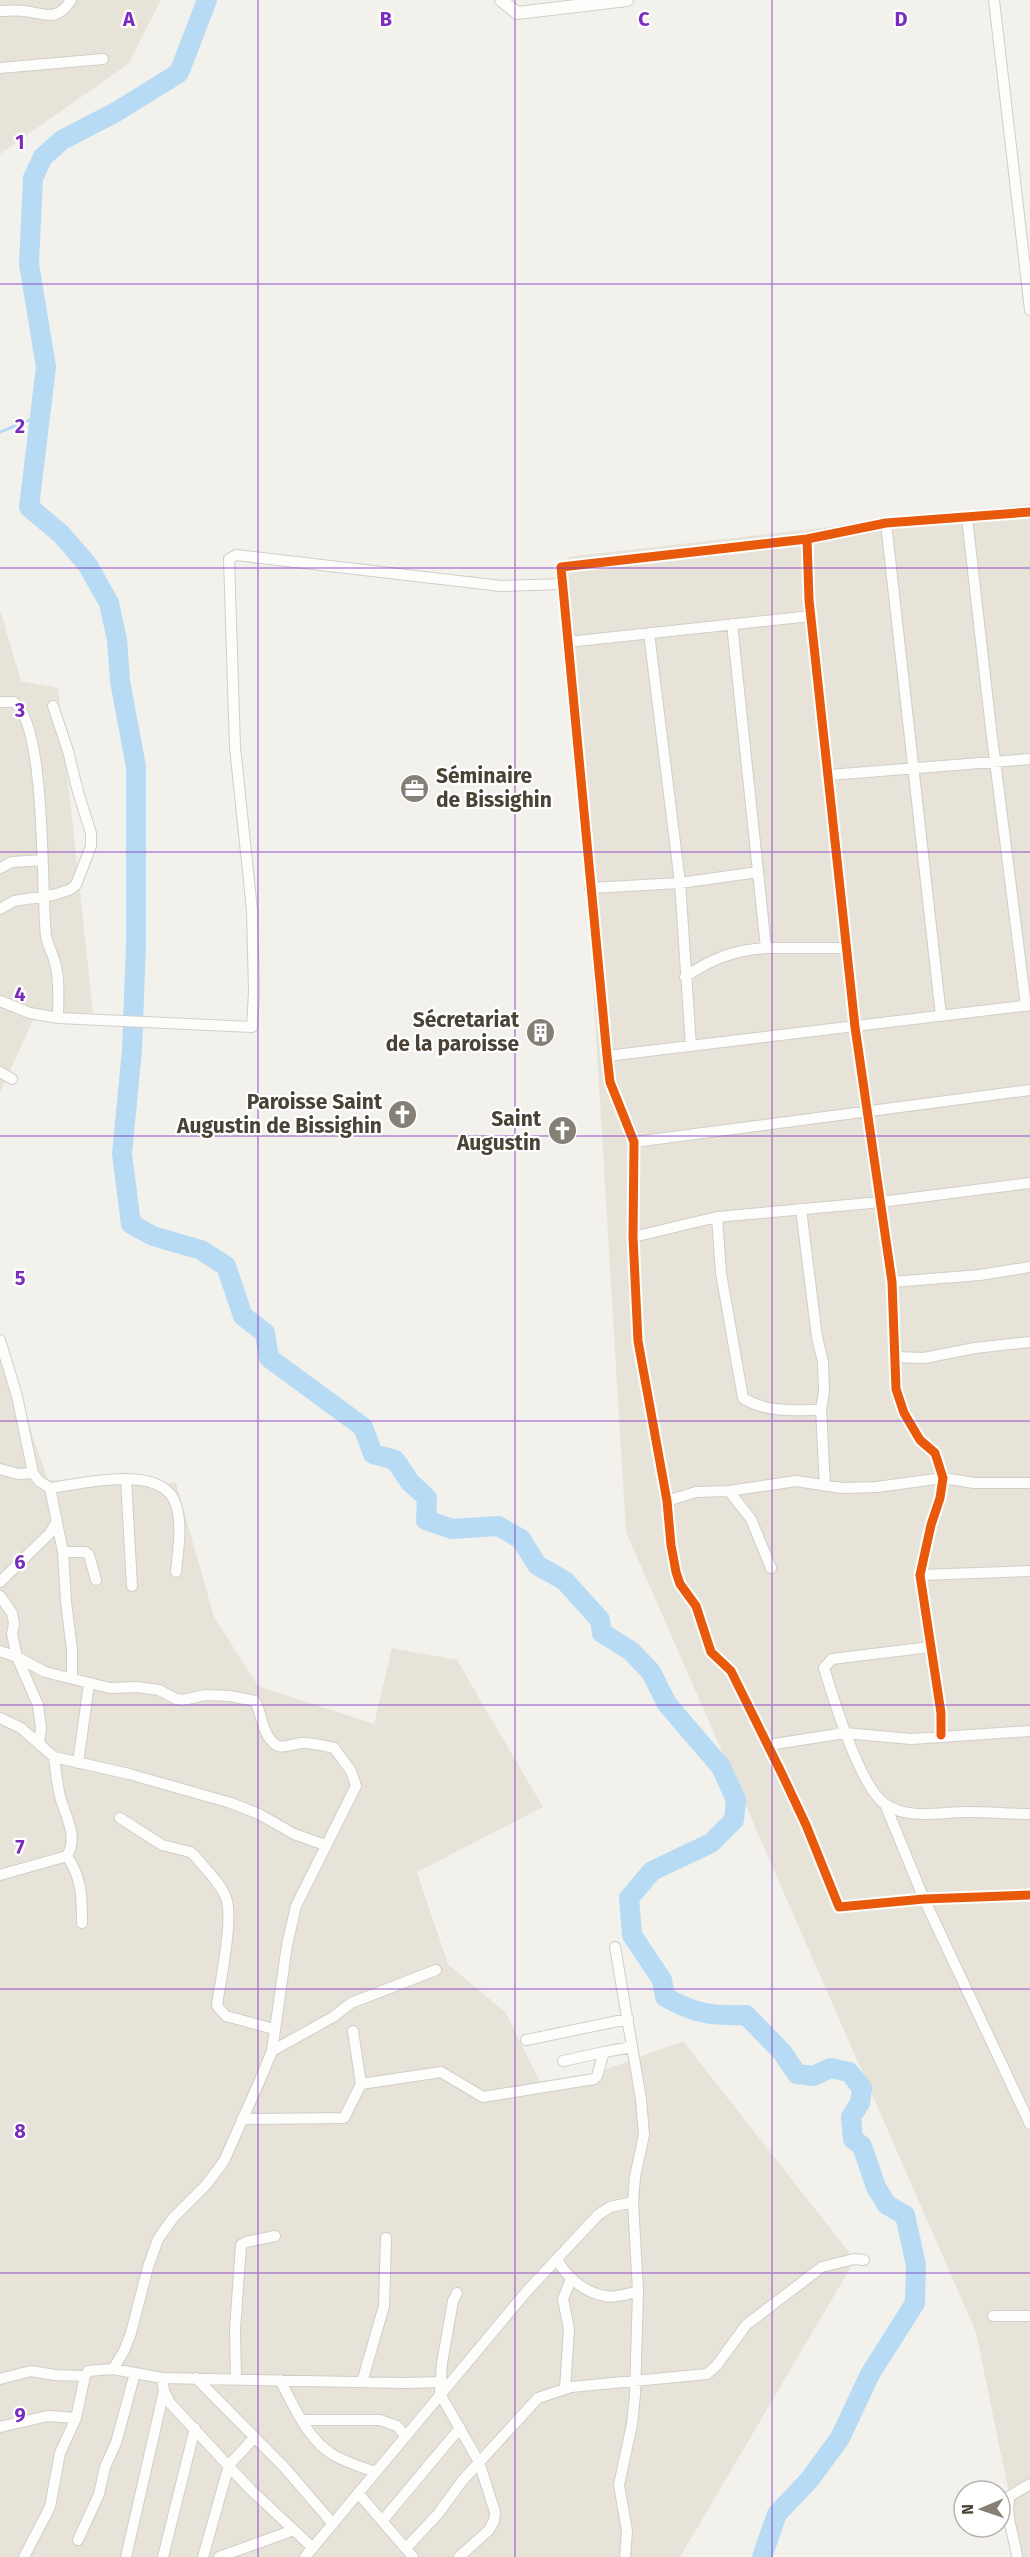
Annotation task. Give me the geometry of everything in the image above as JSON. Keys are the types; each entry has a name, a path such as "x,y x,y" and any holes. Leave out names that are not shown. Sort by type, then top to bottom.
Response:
{"street":[{"path":"0,11 24,11 50,16 67,7 71,0"},
{"path":"501,0 517,13 627,0"},
{"path":"994,0 1028,277 1030,310"},
{"path":"0,68 104,59"},
{"path":"1030,512 885,523 807,539 561,567 606,1056 610,1082 634,1142 633,1237 638,1341 667,1501 671,1545 680,1584 696,1606 711,1652 731,1671 768,1745 806,1825 839,1907 924,1899 1030,1895"},
{"path":"606,1056 1028,1006 995,762 967,518"},
{"path":"885,523 941,1016"},
{"path":"807,539 811,616 855,1027 892,1282 896,1389 904,1413 920,1440 935,1454 943,1478 920,1575 941,1713 941,1735"},
{"path":"0,1001 23,1011 58,1018 252,1027 254,992 252,910 235,747 229,559 236,555 501,586 563,584"},
{"path":"568,642 811,616"},
{"path":"732,624 766,948"},
{"path":"649,633 680,883 691,1046"},
{"path":"0,702 16,703 29,731 40,805 43,896 48,944 57,971 58,1018"},
{"path":"0,909 14,901 62,894 76,885 91,846 91,833 53,706"},
{"path":"829,775 1030,759"},
{"path":"0,868 12,862 42,860"},
{"path":"590,888 680,883 758,872"},
{"path":"685,976 709,961 751,949 847,948"},
{"path":"0,1072 12,1079"},
{"path":"634,1142 1030,1090"},
{"path":"633,1237 717,1217 881,1202 1030,1183"},
{"path":"801,1209 817,1337 823,1362 824,1391 820,1410 825,1486"},
{"path":"717,1217 721,1273 743,1398 753,1405 776,1411 820,1410"},
{"path":"892,1282 980,1275 1030,1267"},
{"path":"0,1340 17,1396 33,1473 39,1481 50,1488 126,1479 161,1487 174,1500 178,1518 176,1572"},
{"path":"895,1357 924,1358 975,1348 1030,1342"},
{"path":"0,1468 18,1474 33,1473"},
{"path":"667,1501 696,1492 729,1491 796,1481 842,1488 943,1478 974,1483 1030,1483"},
{"path":"126,1479 132,1586"},
{"path":"50,1488 63,1552 72,1650 72,1678"},
{"path":"729,1491 751,1520 771,1568"},
{"path":"0,1582 50,1533 57,1521"},
{"path":"63,1552 87,1553 96,1580"},
{"path":"920,1575 1030,1571"},
{"path":"0,1596 12,1613 14,1623 12,1634 17,1657 38,1705 41,1728 39,1743"},
{"path":"930,1647 856,1656 827,1662 824,1668 845,1733 860,1767 885,1804 924,1899 1030,2124"},
{"path":"0,1652 17,1657 45,1672 89,1684 110,1688 137,1687 159,1690 183,1700 217,1696 255,1701 261,1712 268,1737 280,1747 286,1748 301,1743 334,1748 351,1771 356,1786 296,1906 287,1945 272,2050 224,2161 206,2185 173,2218 159,2239 131,2333 113,2369"},
{"path":"78,1762 89,1684"},
{"path":"0,1718 21,1728 54,1757 129,1774 231,1803 259,1814 294,1834 325,1845"},
{"path":"768,1745 845,1733 911,1739 941,1735 1030,1731"},
{"path":"0,1875 67,1856 70,1850 70,1825 62,1803 54,1757"},
{"path":"885,1804 919,1814 972,1812 1030,1814"},
{"path":"120,1818 162,1845 190,1852 226,1897 228,1908 225,1946 217,2006 226,2016 274,2029"},
{"path":"67,1856 76,1869 80,1882 82,1923"},
{"path":"615,1947 641,2099 644,2136 635,2177 633,2202 638,2291 632,2424 619,2485 627,2531 625,2557"},
{"path":"272,2050 333,2017 351,2003 436,1970"},
{"path":"526,2040 628,2019"},
{"path":"242,2119 344,2118 361,2084 353,2031"},
{"path":"563,2061 632,2047"},
{"path":"361,2084 441,2072 483,2097 594,2079 604,2052"},
{"path":"162,2378 164,2391 170,2403 250,2489 294,2530 311,2553 375,2472 527,2291 598,2216 610,2207 633,2202"},
{"path":"236,2380 235,2329 241,2245 275,2236"},
{"path":"362,2382 384,2306 386,2238"},
{"path":"557,2259 571,2279 603,2296 638,2291"},
{"path":"358,2493 410,2553 479,2462 538,2398 566,2389 707,2374 717,2365 746,2325 822,2267 854,2259 864,2260"},
{"path":"566,2389 569,2329 563,2299 571,2279"},
{"path":"457,2293 453,2301 440,2394 479,2462 495,2512 494,2521 489,2530 460,2557"},
{"path":"993,2316 1030,2316"},
{"path":"0,2367 13,2375"},
{"path":"0,2379 31,2371 85,2376 93,2370 113,2369 162,2378 441,2382"},
{"path":"78,2540 99,2494 105,2467 116,2443 135,2373"},
{"path":"24,2557 50,2507 60,2453 76,2418 85,2376"},
{"path":"196,2378 255,2437 333,2524"},
{"path":"280,2380 302,2420 319,2444 334,2456 375,2472"},
{"path":"126,2557 164,2391"},
{"path":"0,2427 48,2416 76,2418"},
{"path":"302,2420 380,2420 397,2426 405,2437"},
{"path":"163,2557 195,2428"},
{"path":"382,2521 460,2428"},
{"path":"203,2557 229,2465 255,2437"},
{"path":"1017,2557 1007,2505 1010,2496 1030,2484"},
{"path":"224,2556 294,2530"}],"shaded area":[{"path":"0,0 161,0 128,64 0,154"},
{"path":"1030,504 1030,2557 1022,2557 1012,2508 1012,2479 1006,2479 976,2332 626,1532 567,557"},
{"path":"0,610 21,681 58,688 93,1013 36,1014 0,1092"},
{"path":"0,1352 17,1392 48,1480 176,1483 214,1617 258,1686 374,1724 392,1648 457,1660 543,1807 417,1872 448,1964 506,2013 545,2092 683,2041 855,2260 680,2557 0,2557"}],"waterway":[{"path":"207,0 179,73 116,112 62,140 43,157 33,178 29,264 46,367 29,507 61,534 87,564 109,603 117,640 120,681 136,767 136,946 132,1050 122,1154 131,1224 153,1236 201,1250 226,1266 243,1316 265,1333 269,1358 363,1427 373,1454 395,1460 410,1482 427,1498 426,1520 452,1529 498,1526 521,1539 537,1565 565,1581 600,1620 602,1633 631,1651 651,1672 667,1704 721,1767 736,1800 734,1820 711,1843 652,1871 629,1898 632,1935 662,1980 665,1997 704,2013 746,2015 782,2052 797,2074 813,2076 831,2068 849,2072 862,2088 860,2103 851,2117 853,2139 862,2146 876,2187 887,2205 905,2215 916,2265 915,2303 870,2374 840,2438 810,2479 777,2514 762,2557"},
{"path":"0,432 39,416"}],"cycle path":[{"path":"1030,512 886,523 807,539 561,567 610,1082 634,1142 633,1237 638,1341 667,1501 671,1545 680,1584 696,1606 711,1652 731,1671 782,1774 806,1825 839,1907 924,1899 1030,1895"},
{"path":"807,539 809,600 855,1027 892,1282 896,1389 904,1413 920,1440 935,1453 943,1478 920,1575 941,1713 941,1735"}],"place":[{"name":"Séminaire de Bissighin","path":"415,788"},
{"name":"Sécretariat de la paroisse","path":"540,1032"},
{"name":"Paroisse Saint Augustin de Bissighin","path":"403,1114"},
{"name":"Saint Augustin","path":"562,1131"}]}
